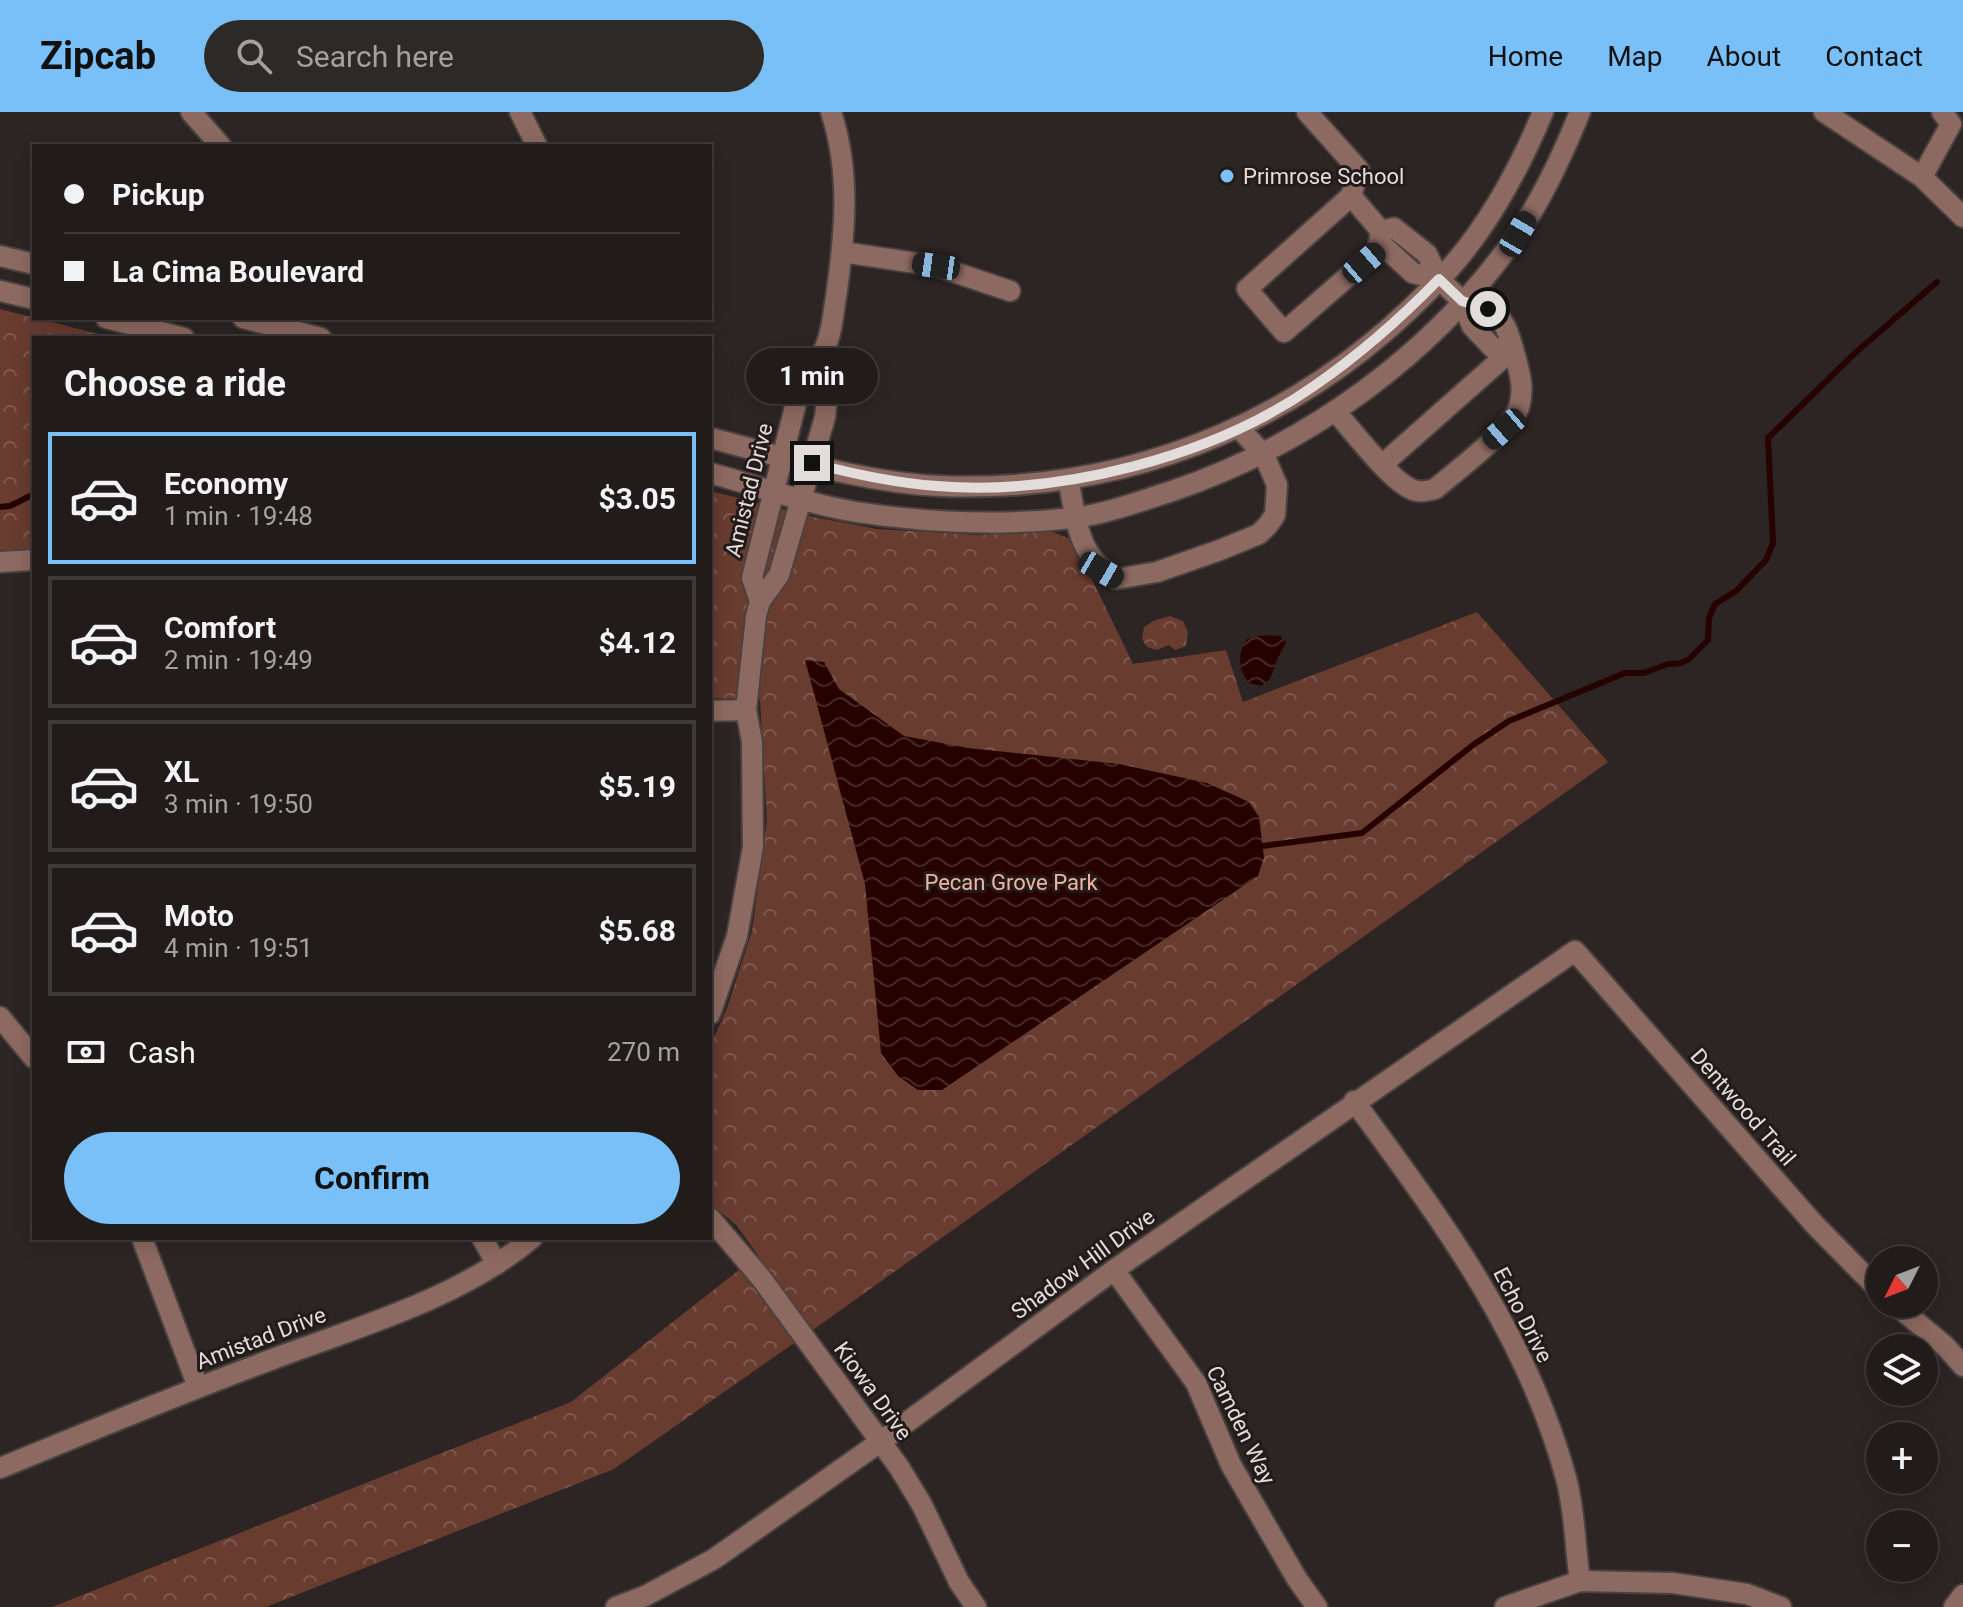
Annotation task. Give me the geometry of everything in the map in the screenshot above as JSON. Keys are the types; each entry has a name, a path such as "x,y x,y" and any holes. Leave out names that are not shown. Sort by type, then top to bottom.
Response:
{"street":[{"path":"191,112 219,144"},
{"path":"520,112 536,144"},
{"name":"Amistad Drive","path":"760,601 752,578 803,375 824,350 832,321 845,236 845,179 840,139 831,112"},
{"path":"1307,112 1359,170 1351,196 1247,289 1284,332 1394,228 1427,254 1439,279 1462,301 1489,309 1509,330 1521,379 1519,409 1504,429 1435,489 1422,492 1409,488 1383,464 1335,411"},
{"path":"712,438 863,476 938,486 1024,486 1120,471 1192,448 1313,387 1400,319 1452,266 1491,213 1527,150 1543,112"},
{"path":"712,474 853,511 924,521 1004,523 1077,518 1201,481 1264,455 1335,411 1414,351 1482,280 1518,234 1562,156 1580,112"},
{"path":"1824,112 1922,177 1963,217"},
{"path":"1922,177 1952,122"},
{"path":"1351,196 1382,238"},
{"path":"842,252 936,266 1010,291"},
{"path":"0,256 32,264"},
{"path":"0,291 32,299"},
{"path":"114,320 176,336"},
{"path":"251,320 313,336"},
{"path":"1383,464 1513,349"},
{"name":"Amistad Drive","path":"712,1008 737,936 753,847 752,742 746,710 760,601 779,575 825,417 830,369 824,350"},
{"path":"1068,479 1085,551 1101,570 1116,579 1157,572 1259,534 1275,515 1277,485 1264,455 1238,427"},
{"path":"0,562 32,560"},
{"path":"712,711 746,710"},
{"name":"Shadow Hill Drive","path":"616,1607 647,1601 714,1559 1114,1270 1354,1101 1575,951"},
{"name":"Dentwood Trail","path":"1575,951 1814,1224 1866,1277"},
{"path":"0,1017 32,1056"},
{"name":"Echo Drive","path":"1354,1101 1450,1233 1505,1324 1541,1406 1567,1480 1580,1581"},
{"name":"Kiowa Drive","path":"712,1220 761,1278 880,1442 922,1505 959,1582 976,1607"},
{"path":"143,1240 198,1387"},
{"path":"483,1240 497,1264"},
{"name":"Amistad Drive","path":"0,1468 198,1387 398,1312 497,1264 529,1240"},
{"name":"Camden Way","path":"1114,1270 1196,1383 1231,1465 1297,1579 1317,1607"},
{"path":"1912,1318 1963,1366"},
{"path":"1505,1607 1580,1581 1673,1583 1747,1594 1781,1607"},
{"path":"1954,1607 1963,1595"}],"green space":[{"path":"0,309 32,317 32,320 106,336 32,336 32,550 0,551"},
{"name":"Pecan Grove Park","path":"712,492 877,529 978,535 1050,531 1073,540 1133,664 1226,650 1243,702 1477,612 1608,762 614,1469 266,1607 52,1607 571,1402 758,1255 736,1225 712,1205 712,1042 727,1008 752,931 767,820 760,699 712,698"},
{"path":"1170,616 1183,621 1188,632 1186,646 1175,650 1169,645 1157,650 1147,647 1142,639 1144,627"}],"water":[{"path":"1280,636 1286,642 1272,676 1261,686 1249,683 1245,678 1240,655 1247,639"},
{"path":"805,660 824,662 839,689 904,736 968,748 1119,764 1207,783 1249,802 1259,817 1264,857 1258,876 942,1090 918,1090 898,1076 881,1053 865,884"}],"waterway":[{"path":"1255,847 1362,833 1473,745 1509,721 1625,673 1644,673 1689,659 1708,640 1709,618 1715,604 1736,591 1766,560 1773,543 1768,438 1855,353 1937,282"},
{"path":"0,507 10,506 32,495"}],"place":[{"name":"Primrose School","path":"1227,176"}],"route":[{"path":"812,463 863,476 938,486 1024,486 1120,471 1192,448 1260,418 1313,387 1400,319 1439,279 1462,301 1488,309"}]}
